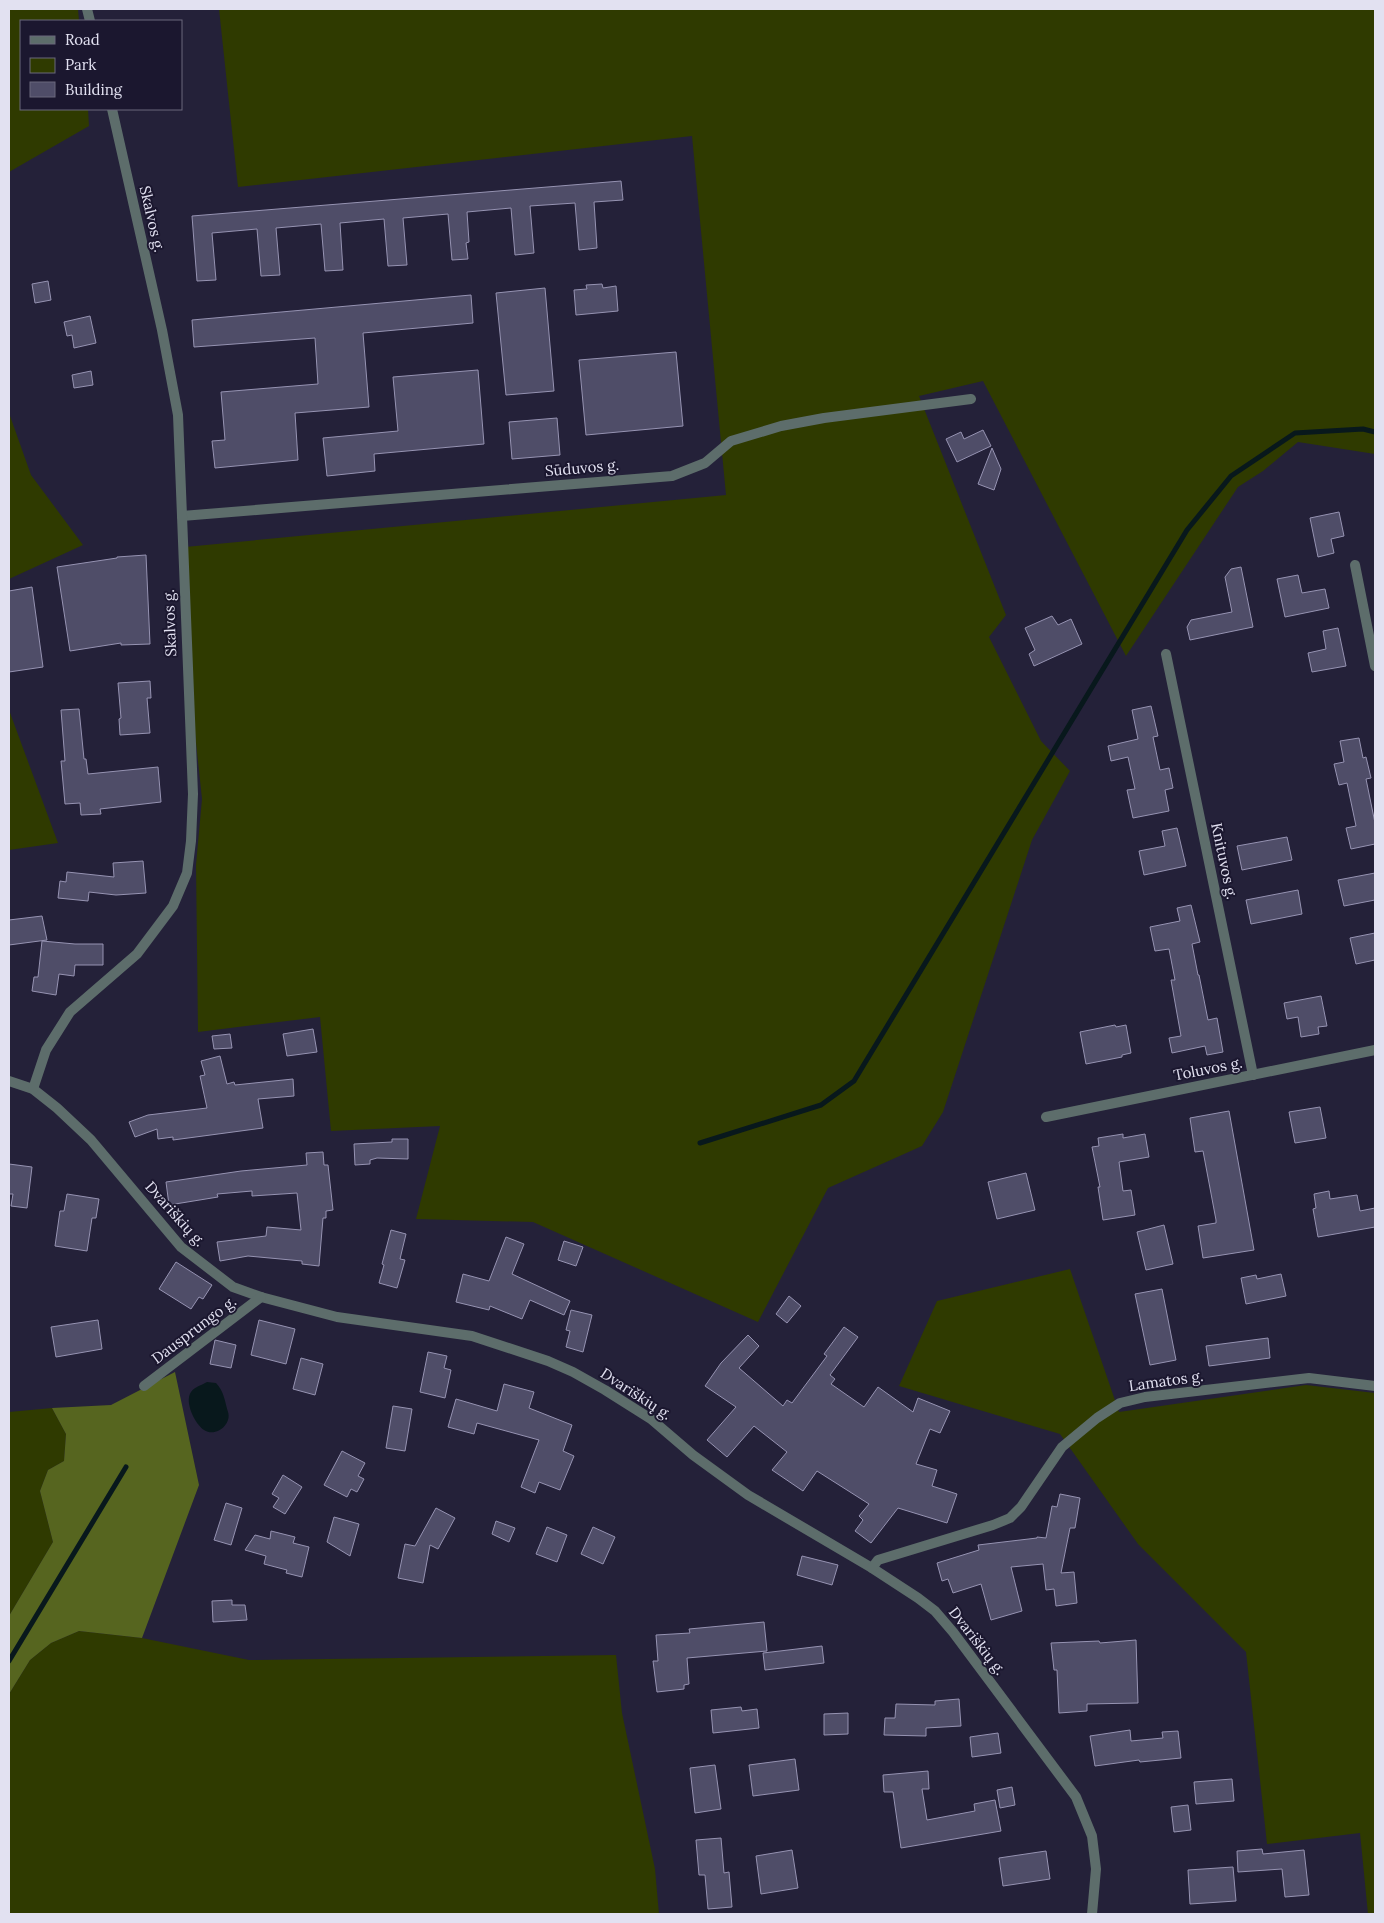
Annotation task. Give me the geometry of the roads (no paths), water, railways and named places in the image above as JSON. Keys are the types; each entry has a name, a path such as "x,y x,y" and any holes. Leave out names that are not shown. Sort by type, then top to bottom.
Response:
{"street":[{"name":"Skalvos g.","path":"33,1089 46,1050 70,1012 137,954 173,906 187,873 191,841 193,794 176,406 162,330 112,110"},
{"name":"Sūduvos g.","path":"182,516 672,476 705,462 731,441 781,426 824,418 971,399"},
{"path":"1355,565 1375,666"},
{"name":"Knituvos g.","path":"1166,654 1253,1075"},
{"name":"Toluvos g.","path":"1046,1117 1375,1050"},
{"name":"Dvariškių g.","path":"9,1081 33,1089 58,1108 92,1140 181,1247 233,1286 261,1297 337,1317 472,1336 548,1361 573,1372 651,1419 693,1455 748,1496 872,1568 918,1598 941,1618 968,1651 1076,1797 1092,1836 1096,1869 1092,1914"},
{"name":"Dausprungo g.","path":"144,1386 261,1297"},
{"name":"Lamatos g.","path":"872,1568 878,1560 993,1525 1010,1518 1021,1507 1062,1447 1097,1418 1120,1403 1145,1397 1309,1378 1375,1386"}],"waterway":[{"path":"700,1143 821,1105 854,1081 1187,530 1231,476 1295,433 1363,429 1375,432"},
{"path":"9,1661 126,1467"}]}
